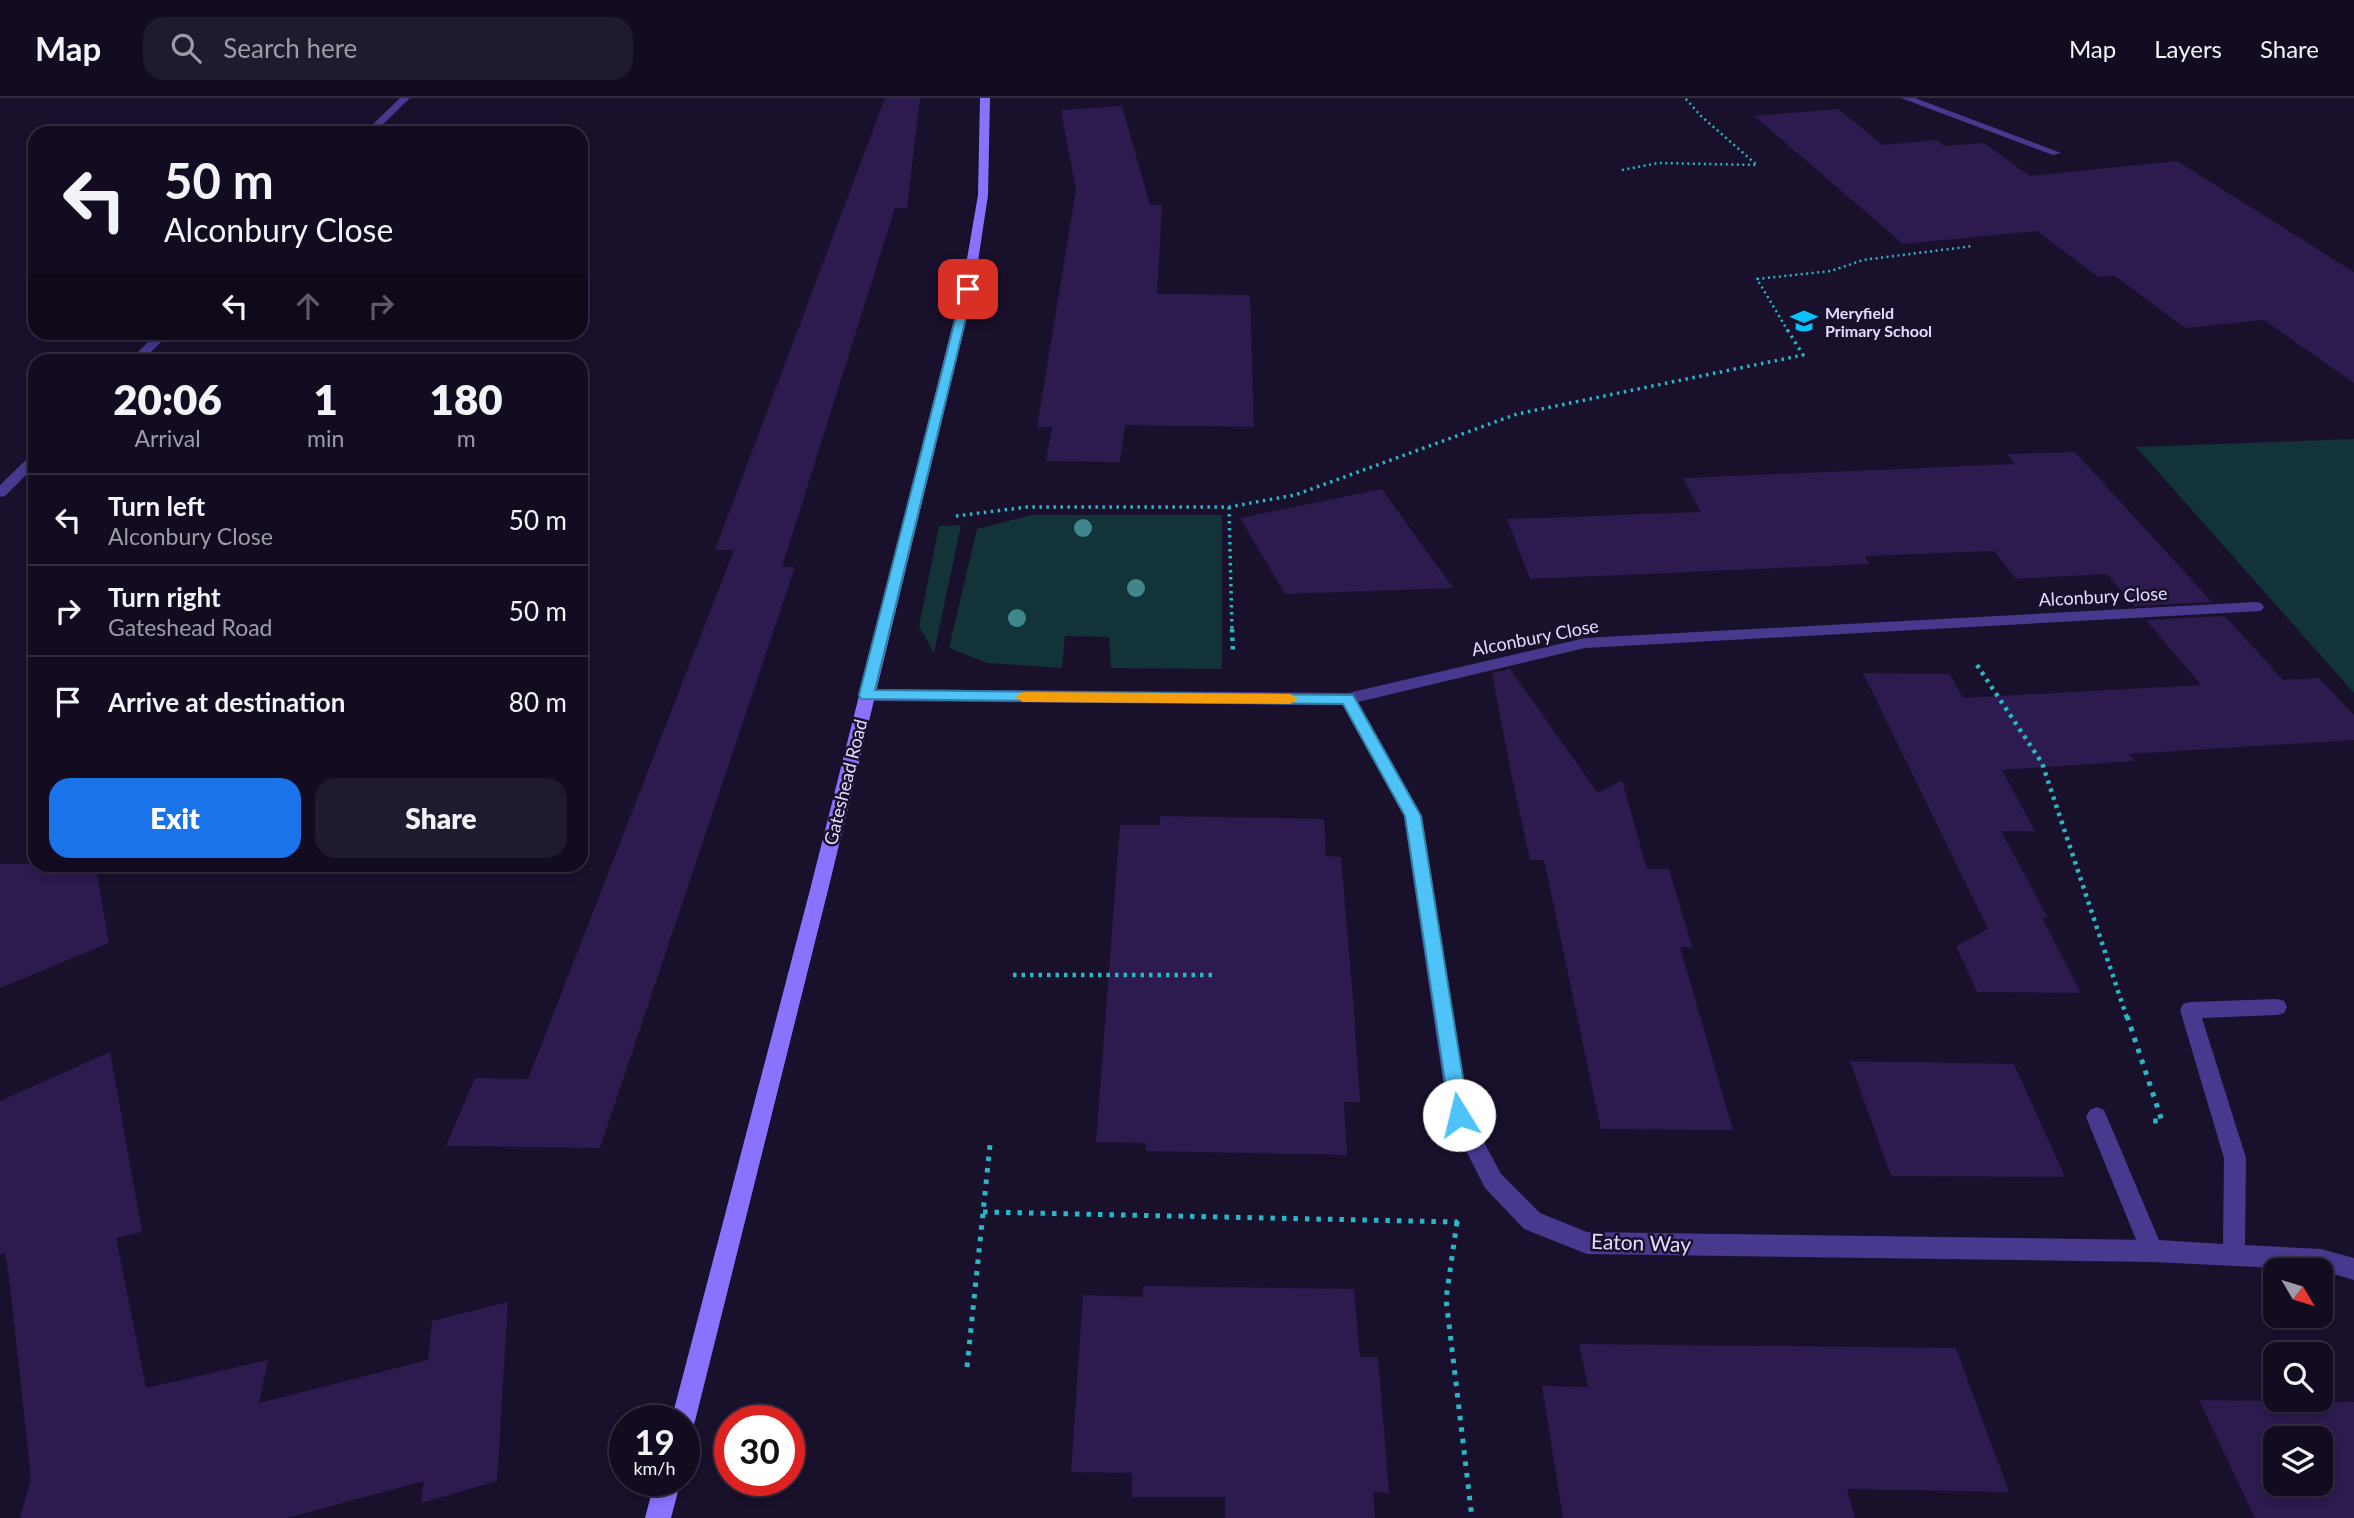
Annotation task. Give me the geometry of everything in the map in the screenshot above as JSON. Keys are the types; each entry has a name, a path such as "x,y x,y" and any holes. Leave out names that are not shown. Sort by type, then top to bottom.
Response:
{"street":[{"path":"376,126 405,98"},
{"name":"Gateshead Road","path":"687,1405 968,289 984,195 985,98"},
{"path":"1906,98 2056,153"},
{"path":"142,354 157,340"},
{"path":"0,493 28,466"},
{"name":"Alconbury Close","path":"867,695 1348,699 1585,643 2256,607"},
{"name":"Eaton Way","path":"1348,699 1413,816 1459,1115 1493,1181 1532,1221 1587,1242 2152,1251 2321,1260 2354,1269"},
{"path":"2234,1255 2235,1158 2190,1010 2277,1007"},
{"path":"2097,1117 2152,1251"},
{"path":"658,1518 664,1496"}],"path":[{"path":"1622,170 1658,163 1757,166 1701,116 1685,98"},
{"path":"913,516 970,517 1027,507 1230,507 1295,495 1517,414 1803,355 1757,279 1831,271 1863,260 1973,246"},
{"path":"1230,507 1234,699"},
{"path":"1949,624 2042,763 2162,1121 2097,1117"},
{"path":"1013,975 1215,975"},
{"path":"967,1367 990,1145"},
{"path":"1472,1518 1446,1299 1457,1223 1493,1181"},
{"path":"983,1212 1457,1223"}],"green space":[{"path":"2354,439 2354,693 2136,447"},
{"path":"1032,515 1222,515 1222,669 1111,668 1109,637 1065,636 1062,668 987,663 949,648 977,529"},
{"path":"961,525 934,653 919,626 939,526"}],"building":[{"path":"885,98 920,98 907,208 895,208 782,567 795,567 600,1148 446,1146 475,1078 528,1079 734,550 715,550"},
{"path":"1122,106 1150,205 1162,205 1157,294 1250,295 1254,427 1125,425 1120,462 1046,461 1052,427 1037,427 1076,190 1061,110"},
{"path":"1838,109 1883,145 1936,140 1944,146 1984,143 2030,176 2177,161 2354,272 2354,383 2264,320 2185,328 2115,276 2098,277 2037,231 1903,244 1754,116"},
{"path":"2075,452 2212,602 2134,606 2107,574 2016,579 1994,551 1865,556 1870,564 1530,579 1507,519 1701,512 1683,478 2015,464 2007,454"},
{"path":"1382,489 1453,588 1285,594 1240,518"},
{"path":"2225,616 2283,680 2319,678 2354,715 2354,740 2129,754 2135,761 2002,770 2035,831 2001,831 2048,918 2042,918 2081,993 1977,992 1956,946 1988,929 1863,673 1950,674 1963,698 2201,685 2146,620"},
{"path":"1510,669 1598,793 1622,780 1647,869 1669,869 1692,947 1680,947 1733,1130 1601,1129 1544,860 1530,860 1510,768 1492,673"},
{"path":"1160,816 1324,819 1326,856 1341,857 1354,1011 1360,1102 1344,1102 1347,1155 1146,1151 1146,1143 1096,1142 1120,825 1160,825"},
{"path":"0,864 28,864 28,872 96,872 109,943 0,988"},
{"path":"110,1052 142,1232 116,1238 146,1388 268,1360 259,1403 428,1360 432,1321 508,1302 497,1481 421,1503 424,1481 287,1518 20,1518 31,1479 9,1277 5,1252 0,1255 0,1101"},
{"path":"1850,1061 2014,1064 2065,1177 1891,1176"},
{"path":"1143,1286 1354,1289 1360,1357 1378,1357 1389,1493 1373,1492 1375,1518 1225,1518 1225,1497 1132,1497 1132,1473 1071,1472 1083,1295 1143,1297"},
{"path":"1579,1344 1956,1348 2009,1492 1847,1489 1855,1518 1563,1518 1542,1386 1588,1387"},
{"path":"2199,1400 2263,1401 2263,1412 2333,1412 2333,1402 2354,1402 2354,1518 2255,1518"}],"slow traffic":[{"path":"1023,697 1290,699"}],"place":[{"name":"Meryfield Primary School","path":"1804,321"}],"route":[{"path":"968,289 867,695 1348,699 1413,816 1459,1115"}]}
